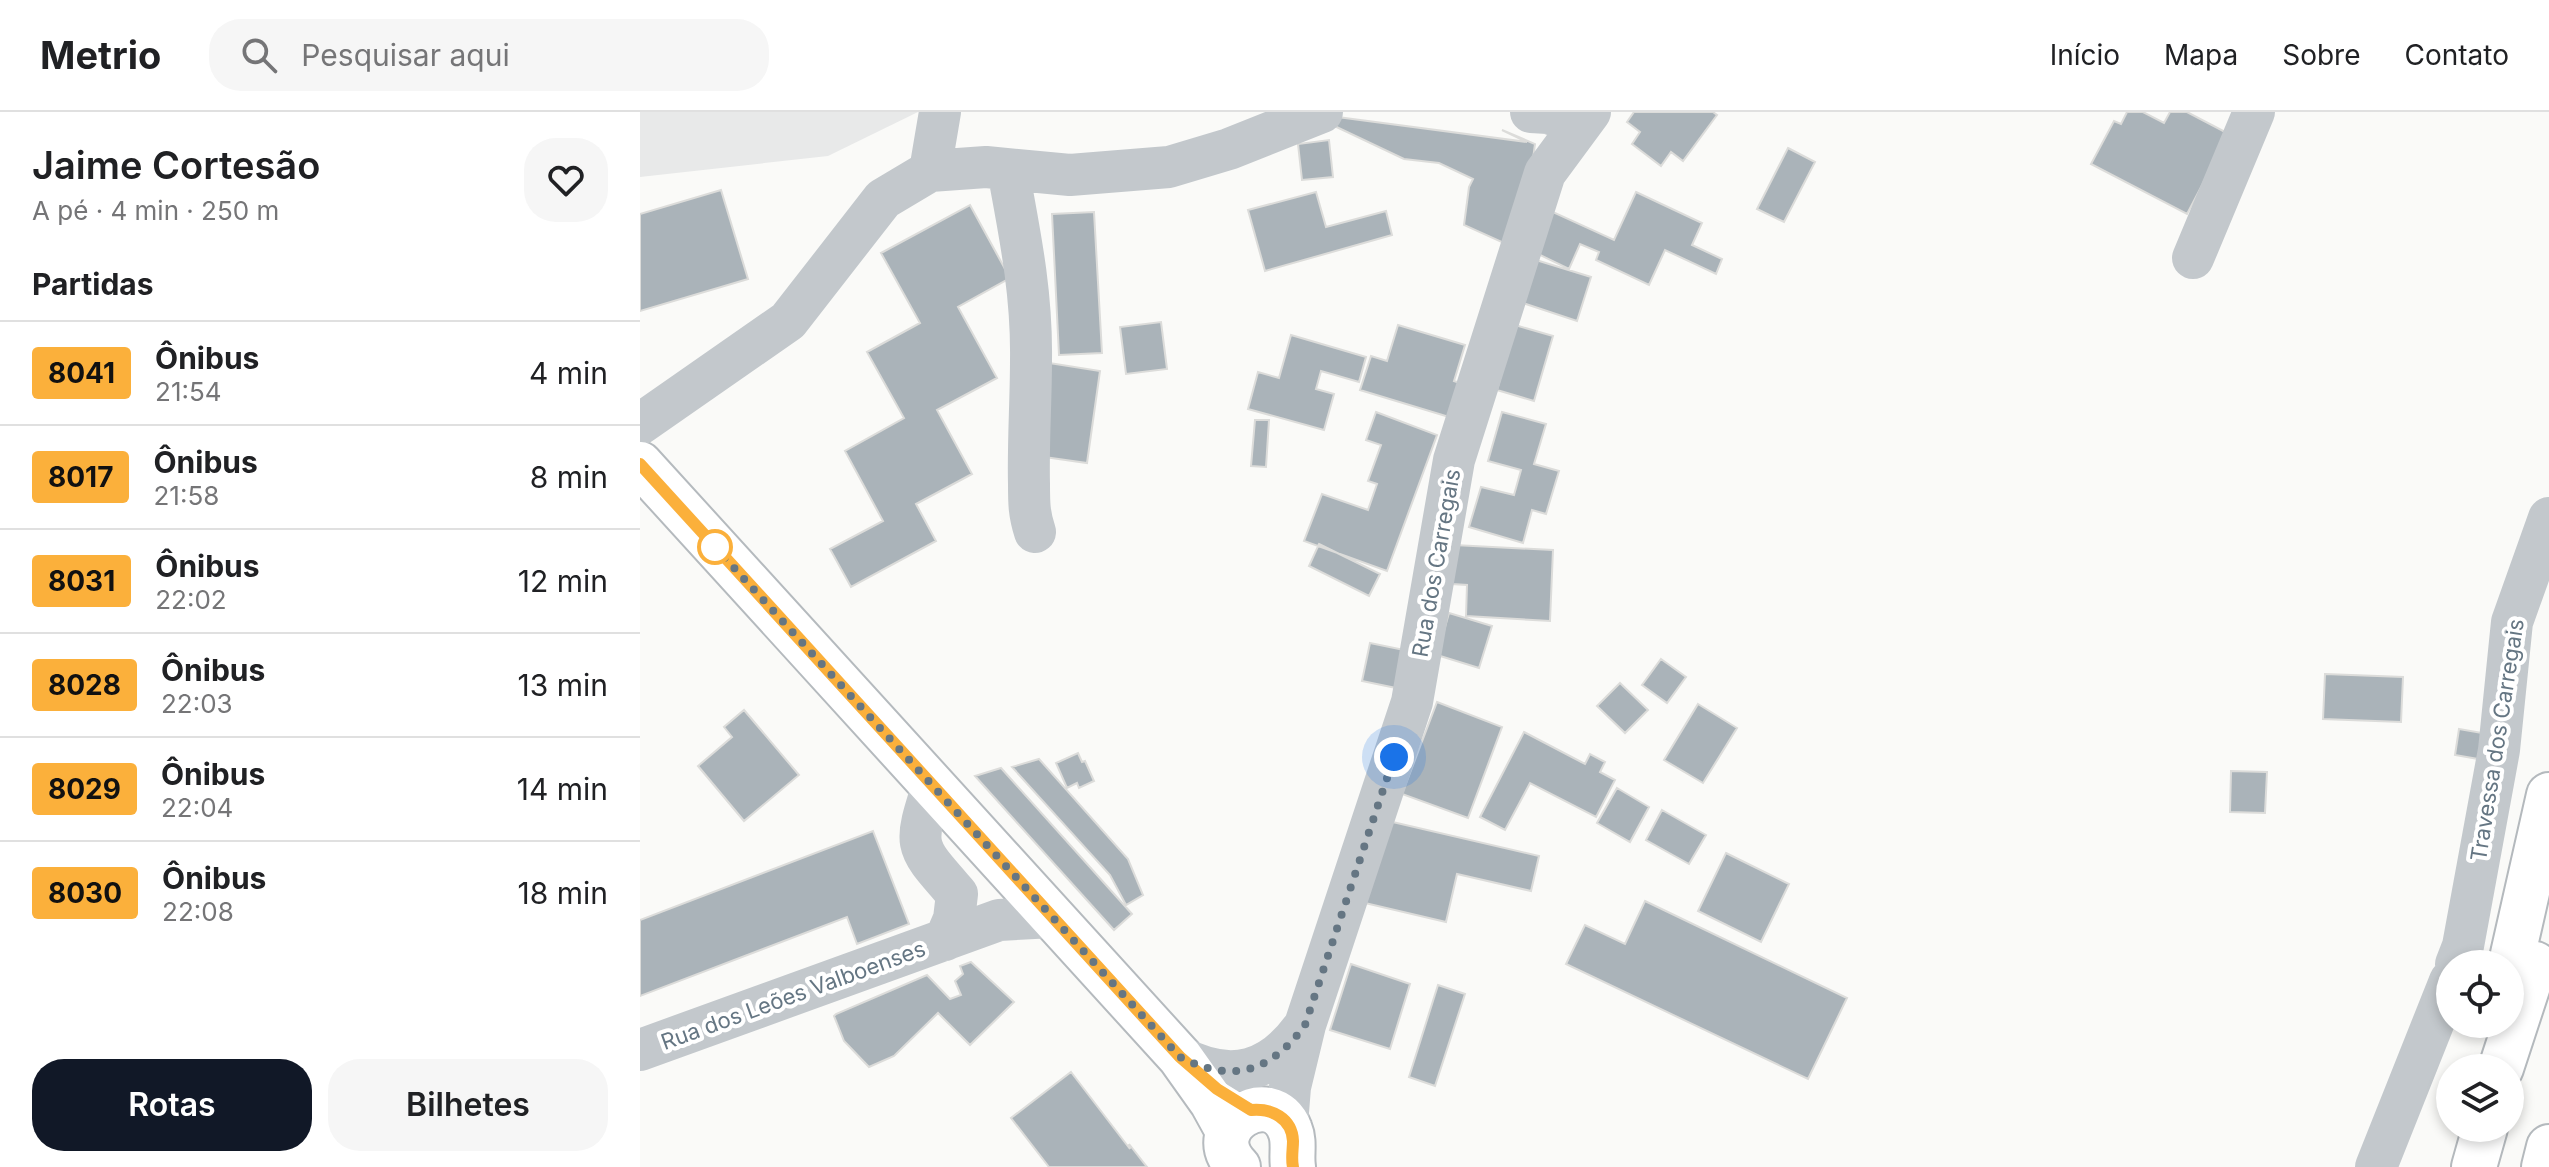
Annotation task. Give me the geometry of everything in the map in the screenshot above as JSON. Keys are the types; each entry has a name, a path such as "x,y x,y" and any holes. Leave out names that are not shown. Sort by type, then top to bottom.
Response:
{"main road":[{"path":"640,464 1180,1057 1212,1102 1260,1150"},
{"path":"2514,950 2549,795"},
{"path":"2504,1049 2549,923"},
{"path":"2474,1167 2481,1142"},
{"path":"2544,1167 2549,1147"}],"street":[{"path":"930,171 940,112"},
{"path":"640,424 788,321 883,199 930,171 986,167 1070,175 1169,167 1229,149 1322,112"},
{"path":"1531,112 1586,118"},
{"path":"2193,258 2254,112"},
{"name":"Rua dos Carregais","path":"1260,1150 1277,1080 1305,1025 1412,702 1454,460 1545,173 1586,118"},
{"path":"1008,170 1026,259 1029,293 1029,514 1035,532"},
{"name":"Travessa dos Carregais","path":"2461,950 2499,750 2512,622 2549,518"},
{"path":"933,785 920,825 920,844 926,858 986,925"},
{"name":"Rua dos Leões Valboenses","path":"945,940 954,919 957,894"},
{"name":"Rua dos Leões Valboenses","path":"640,1050 999,920 1053,917"},
{"path":"2376,1167 2436,1016"},
{"name":"Rua dos Carregais","path":"1180,1057 1199,1067 1238,1073 1273,1059 1291,1045 1305,1025"}],"shaded area":[{"path":"640,112 918,112 828,156 640,177"}],"building":[{"path":"1634,112 1713,112 1717,115 1683,161 1671,152 1661,166 1632,144 1640,132 1627,122"},
{"path":"2127,112 2143,112 2164,123 2170,112 2187,112 2229,134 2187,214 2091,164 2114,121 2121,124"},
{"path":"1307,113 1527,142 1502,130 1535,144 1528,196 1506,244 1464,225 1473,179 1439,163 1404,159"},
{"path":"1329,140 1333,177 1302,180 1298,144"},
{"path":"1788,148 1815,162 1784,222 1757,209"},
{"path":"721,190 748,279 640,311 640,214"},
{"path":"1316,192 1326,227 1386,211 1392,235 1265,271 1248,210"},
{"path":"1636,192 1702,223 1692,245 1722,259 1716,274 1665,250 1649,285 1596,260 1599,252 1580,244 1569,269 1534,252 1553,212 1614,240"},
{"path":"970,205 1010,278 958,307 997,378 937,410 972,474 916,504 936,541 851,587 830,549 883,521 845,451 904,418 867,352 920,323 881,253"},
{"path":"1094,212 1102,353 1059,355 1052,214"},
{"path":"1536,260 1591,277 1577,321 1523,303"},
{"path":"1161,322 1167,369 1126,374 1120,327"},
{"path":"1398,325 1465,345 1454,381 1460,383 1449,417 1360,390 1371,356 1387,361"},
{"path":"1515,325 1553,336 1534,401 1497,390"},
{"path":"1291,335 1366,357 1359,382 1321,371 1316,389 1334,394 1324,430 1248,409 1258,372 1279,378"},
{"path":"1043,362 1100,371 1087,463 1030,455"},
{"path":"1376,412 1437,435 1387,571 1304,541 1322,494 1368,510 1377,484 1368,481 1381,445 1366,440"},
{"path":"1502,412 1546,424 1534,464 1559,471 1546,514 1532,510 1523,543 1469,527 1481,487 1514,495 1521,470 1488,461"},
{"path":"1255,420 1269,420 1266,467 1251,466"},
{"path":"1319,544 1380,574 1369,596 1309,566"},
{"path":"1454,545 1553,550 1550,621 1466,616 1467,585 1452,584"},
{"path":"1449,613 1492,626 1479,668 1437,655"},
{"path":"1370,643 1409,651 1401,689 1362,681"},
{"path":"1661,659 1686,677 1667,703 1642,685"},
{"path":"2325,674 2403,677 2401,722 2323,719"},
{"path":"1620,683 1648,710 1625,733 1597,706"},
{"path":"1437,702 1502,727 1468,818 1402,794"},
{"path":"1698,704 1737,728 1703,783 1664,760"},
{"path":"744,710 799,775 744,821 698,766 732,737 724,727"},
{"path":"2459,729 2488,734 2484,760 2455,755"},
{"path":"1524,732 1585,764 1590,754 1605,762 1600,772 1615,780 1596,817 1530,783 1505,830 1480,817"},
{"path":"1078,753 1094,781 1079,788 1077,783 1067,788 1056,763"},
{"path":"1039,759 1128,859 1143,895 1126,905 1110,875 1012,767"},
{"path":"1001,768 1132,914 1114,930 975,776"},
{"path":"2231,771 2267,772 2265,813 2230,812"},
{"path":"1617,788 1649,807 1630,842 1597,823"},
{"path":"1662,810 1706,835 1689,864 1646,840"},
{"path":"1384,820 1539,856 1531,891 1457,874 1446,922 1365,903"},
{"path":"873,831 909,924 857,944 847,917 640,996 640,920"},
{"path":"1726,853 1789,884 1761,942 1698,911"},
{"path":"1645,901 1847,998 1808,1079 1566,964 1585,925 1625,944"},
{"path":"971,962 1014,1002 970,1045 938,1013 894,1056 869,1067 844,1041 834,1016 836,1014 927,975 950,999 961,995 955,981 963,974 960,966"},
{"path":"1351,964 1410,984 1390,1049 1330,1030"},
{"path":"1438,985 1465,994 1435,1086 1409,1077"},
{"path":"1071,1072 1147,1167 1049,1167 1011,1118"}],"bus line":[{"name":"8041","path":"640,464 1180,1057 1217,1089 1251,1110 1271,1111 1280,1116 1292,1133 1293,1167"}],"route":[{"path":"715,547 1180,1057 1199,1067 1238,1073 1258,1066 1291,1045 1305,1025 1394,757"}]}
